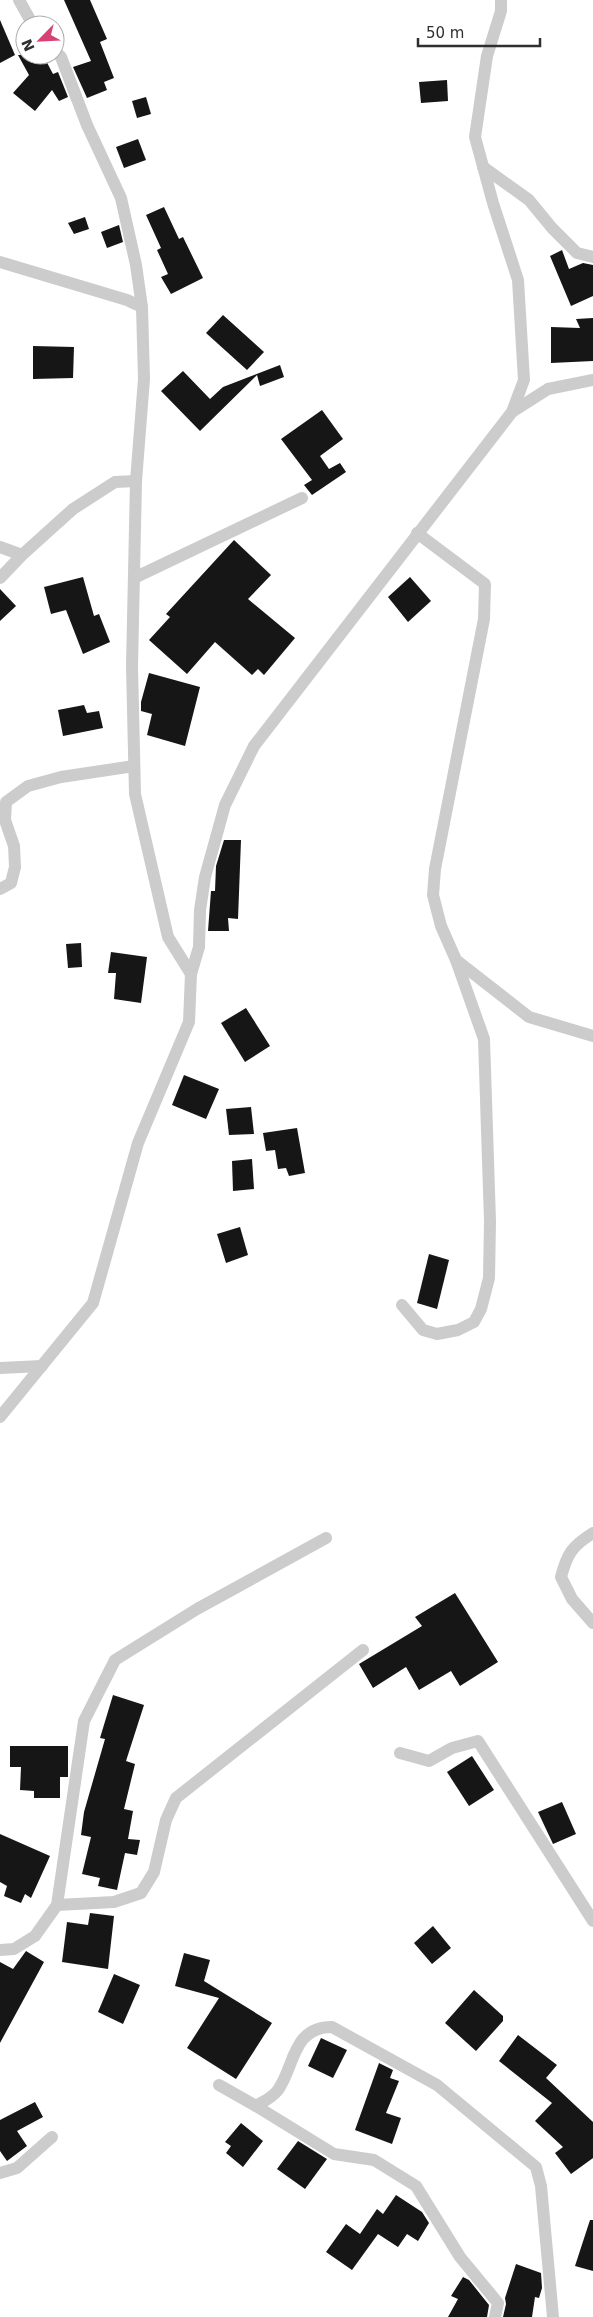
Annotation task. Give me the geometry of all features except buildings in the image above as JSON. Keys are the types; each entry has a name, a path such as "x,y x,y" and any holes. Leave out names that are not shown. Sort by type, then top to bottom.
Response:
{"street":[{"path":"18,0 27,15"},
{"path":"0,1414 93,1303 138,1143 189,1022 191,974 199,947 200,910 206,877 225,805 254,746 512,412 524,380 518,280 483,167 476,138 487,56 501,11 501,0"},
{"path":"64,65 87,125 121,198 136,265 142,307 144,380 136,481 132,666 135,794 168,937 191,974"},
{"path":"483,167 529,200 552,228 577,252 593,257"},
{"path":"0,262 127,300 142,307"},
{"path":"512,412 548,389 593,380"},
{"path":"0,578 22,555 80,505 115,482 136,481"},
{"path":"134,578 302,498"},
{"path":"402,1305 423,1330 437,1334 458,1330 474,1322 481,1309 489,1278 490,1221 484,1039 456,960 441,926 433,895 435,869 484,618 484,584 417,533"},
{"path":"0,547 22,555"},
{"path":"0,890 12,883 15,867 14,846 5,820 6,802 28,786 52,779 134,766"},
{"path":"456,960 529,1017 593,1036"},
{"path":"0,1368 42,1366"},
{"path":"593,1533 577,1543 566,1559 561,1577 572,1599 593,1622"},
{"path":"0,1950 14,1949 35,1936 57,1905 84,1721 116,1660 197,1609 326,1538"},
{"path":"57,1905 114,1902 141,1892 154,1872 166,1820 176,1798 363,1650"},
{"path":"400,1753 429,1761 452,1748 478,1741 593,1921"},
{"path":"256,2106 272,2097 279,2089 294,2054 304,2038 319,2027 332,2027 437,2085 536,2167 541,2186 552,2317"},
{"path":"219,2085 334,2154 374,2160 416,2186 460,2257 498,2302 495,2317"},
{"path":"0,2172 17,2168 52,2137"}]}
